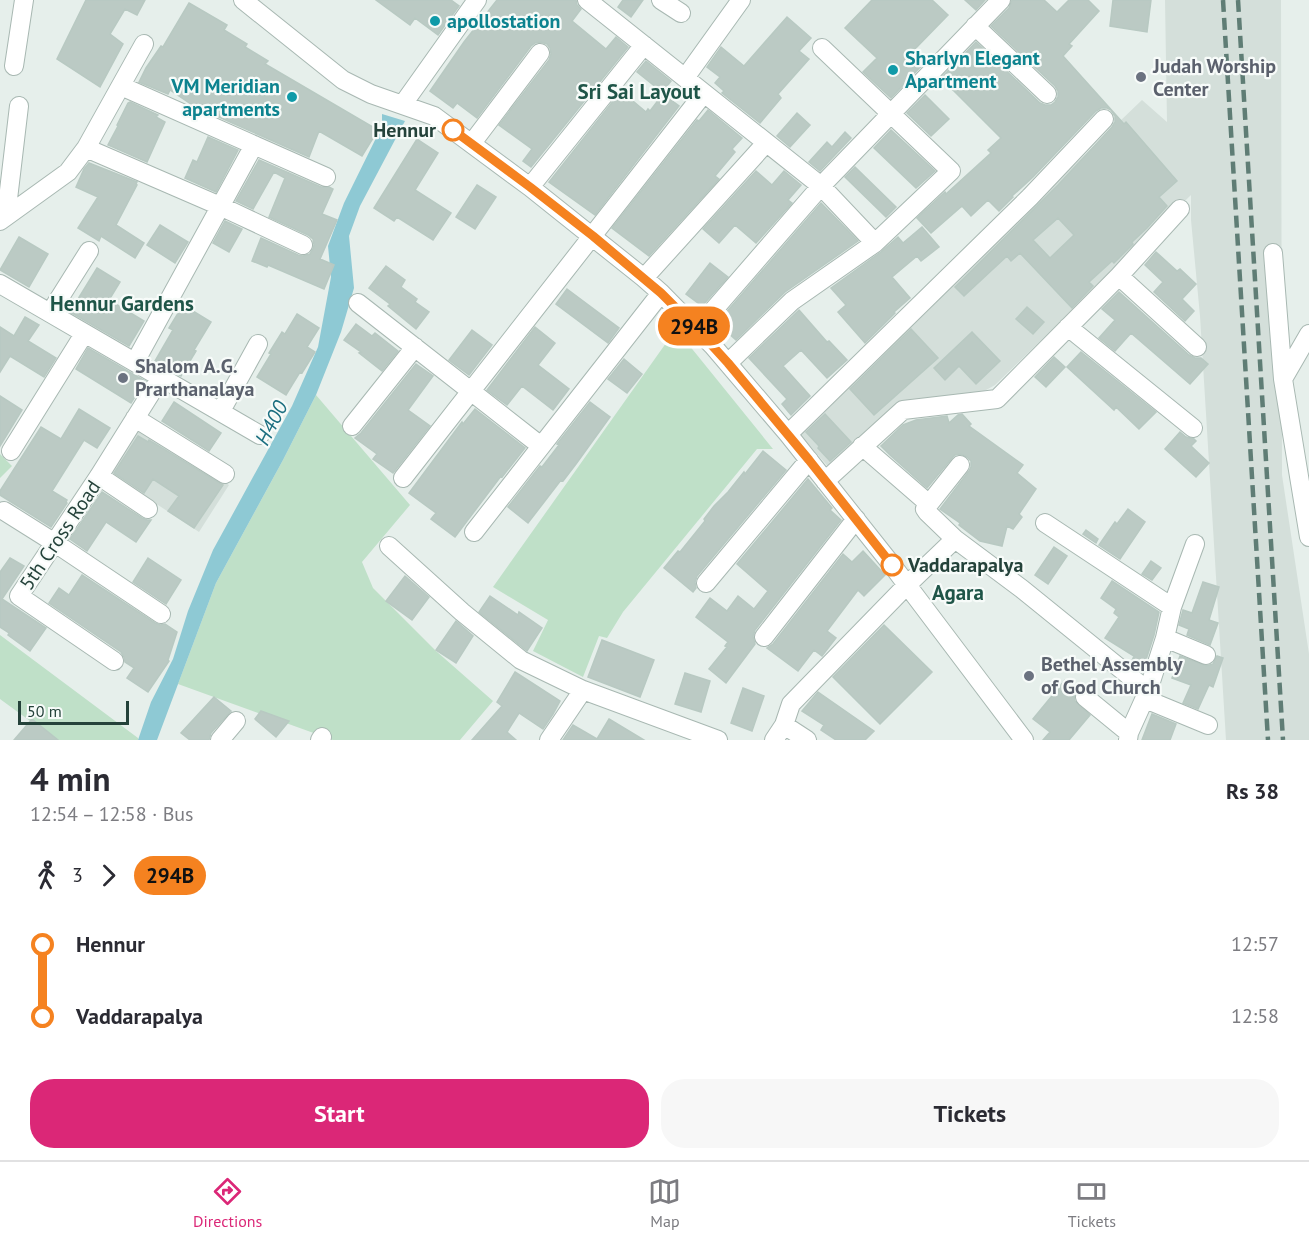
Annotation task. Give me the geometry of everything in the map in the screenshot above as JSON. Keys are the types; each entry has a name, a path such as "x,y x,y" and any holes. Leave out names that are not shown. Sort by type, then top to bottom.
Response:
{"street":[{"path":"14,66 24,0"},
{"path":"243,0 343,80 371,94 434,116 593,236 661,293 728,363 788,434 856,519 1024,740"},
{"path":"403,104 477,0"},
{"path":"587,0 821,186 874,243"},
{"path":"661,0 681,13"},
{"path":"685,78 741,0"},
{"path":"697,329 821,186 1001,0"},
{"path":"975,26 1047,94"},
{"path":"3,219 68,172 86,148 144,44"},
{"path":"530,187 644,45"},
{"path":"728,363 792,301 874,243 951,171 822,48"},
{"path":"472,143 540,53"},
{"path":"121,86 326,177"},
{"path":"403,478 704,93"},
{"path":"3,219 19,106"},
{"path":"788,434 1022,205 1104,119"},
{"path":"644,278 766,142"},
{"path":"135,362 254,145"},
{"path":"86,148 303,245"},
{"path":"825,481 903,410 997,399 1119,276 1180,209"},
{"path":"50,313 89,251"},
{"path":"1273,253 1283,378 1309,537"},
{"path":"1119,276 1197,347"},
{"path":"0,284 260,435"},
{"path":"474,532 661,293"},
{"path":"358,303 541,446"},
{"path":"1068,327 1193,428"},
{"path":"11,451 84,334"},
{"path":"1283,378 1309,334"},
{"path":"221,411 258,344"},
{"path":"352,426 415,347"},
{"name":"5th Cross Road","path":"114,661 19,596 99,476 161,377"},
{"path":"135,418 225,474"},
{"path":"1293,438 1309,448"},
{"path":"862,446 929,504"},
{"path":"706,583 809,460"},
{"path":"960,465 925,509 927,512 955,539 1022,589 1146,695 1208,725"},
{"path":"99,476 148,509"},
{"path":"4,511 161,614"},
{"path":"764,637 856,519"},
{"path":"1045,523 1172,607"},
{"path":"807,740 779,732 791,704 955,539"},
{"path":"1085,697 1129,737 1146,695 1165,638 1172,607 1195,544"},
{"path":"389,546 462,612 521,660 583,690 718,740"},
{"path":"1165,638 1206,655"},
{"path":"549,740 583,690"},
{"path":"220,740 236,721"}],"shaded area":[{"path":"1165,0 1281,0 1282,475 1309,654 1309,740 1226,740 1191,195 995,385 979,394 895,406 831,470 798,432 1142,100 1167,122"},
{"path":"138,425 229,485 199,532 108,472"}],"green space":[{"path":"676,329 773,449 757,449 623,612 607,638 599,636 583,677 533,651 548,620 493,587"},
{"path":"316,395 410,505 362,562 373,588 436,651 493,701 460,740 333,740 178,684 216,583"},
{"path":"0,454 12,466 0,478"},
{"path":"0,635 138,740 56,740 0,699"}],"water":[{"path":"382,114 405,121 360,206 349,236 354,288 341,332 316,395 216,583 157,740 138,740 151,702 173,659 188,611 213,550 292,406 318,347 331,277 328,246 344,203 378,134"}],"building":[{"path":"86,0 145,0 137,15 125,9 110,34 123,44 100,87 57,59"},
{"name":"apollostation","path":"376,0 451,0 459,6 438,35 415,18 410,25"},
{"path":"497,0 576,0 581,9 572,21 606,49 616,37 628,47 531,167 523,161 532,149 499,125 549,60 551,54 547,44 541,42 531,46 477,118 457,103 453,108 430,91"},
{"path":"623,0 643,0 631,17 618,7"},
{"path":"872,0 932,0 948,15 913,51 925,62 891,98 863,72 877,58 845,28"},
{"path":"965,0 985,0 976,10"},
{"path":"1012,0 1044,0 1057,12 1069,0 1088,0 1099,11 1069,44 1072,46 1063,56 1124,124 1126,122 1177,181 1159,197 1167,206 1114,263 1112,261 1089,282 1093,286 1072,308 1020,253 1011,261 1007,256 964,296 955,287 1058,185 1112,127 1115,116 1111,110 1101,108 1096,111 999,211 988,200 971,216 962,206 931,233 917,218 991,153 988,150 1001,138 941,78 976,42 1040,103 1051,105 1058,97 1055,86 991,26 1009,8","holes":["1058,218 1074,235 1050,258 1033,240"]},
{"path":"1113,0 1151,0 1147,32 1110,26"},
{"path":"189,3 227,25 224,30 247,44 245,47 268,61 265,64 378,130 362,156 319,131 309,157 194,106 170,90 168,94 139,82"},
{"path":"787,17 811,38 799,51 809,59 778,94 781,98 760,123 722,93 724,91 715,83 720,77 707,67 721,47 744,66"},
{"path":"646,61 671,81 662,92 637,72"},
{"path":"621,91 646,112 648,109 650,111 663,94 679,106 595,215 549,182"},
{"path":"925,95 949,119 931,136 907,113"},
{"path":"130,102 158,115 156,117 165,122 147,162 108,145"},
{"path":"708,110 742,138 732,149 735,152 715,176 719,179 649,256 612,228 697,120 699,121"},
{"path":"797,113 810,125 790,147 777,136"},
{"path":"891,130 935,171 916,188 874,148"},
{"path":"845,132 851,138 820,171 809,162 827,142 832,147"},
{"path":"208,137 238,150 216,192 185,178 193,160 197,162"},
{"path":"417,139 438,153 415,190 451,213 433,240 397,217 394,221 374,208"},
{"path":"259,160 321,187 333,189 322,214 337,220 320,259 334,265 324,289 268,265 267,267 252,261 261,238 303,256 310,254 314,245 313,239 308,235 269,217 285,178 274,172 253,209 236,201"},
{"path":"89,163 137,182 116,225 144,243 135,258 101,236 99,241 78,228 98,197 76,187"},
{"path":"855,167 896,207 886,217 845,177"},
{"path":"756,171 772,185 784,171 801,185 788,200 792,203 756,243 735,225 719,243 703,229"},
{"path":"477,185 496,197 475,229 456,217"},
{"path":"821,203 858,241 785,292 736,340 717,323"},
{"path":"225,221 242,229 229,252 213,243"},
{"path":"160,225 188,242 175,263 147,245"},
{"path":"922,227 939,247 921,261 917,256 892,277 910,298 865,343 838,312 846,305 831,288 898,237 903,243"},
{"path":"19,237 48,254 29,287 0,270"},
{"path":"1156,252 1196,284 1182,299 1194,311 1185,321 1154,292 1163,282 1145,265"},
{"path":"710,263 728,277 702,306 686,294"},
{"path":"386,266 405,280 401,287 417,299 415,302 429,312 416,329 369,288"},
{"path":"97,268 120,282 109,300 144,321 129,346 70,312"},
{"path":"567,289 619,328 608,343 556,304"},
{"path":"1119,292 1189,355 1201,358 1208,364 1190,384 1131,333 1115,351 1099,338 1115,320 1102,309"},
{"path":"183,305 211,322 181,376 155,361 173,330 169,328"},
{"path":"1027,307 1044,322 1033,334 1016,319"},
{"path":"799,310 827,342 829,341 847,360 827,378 801,350 783,366 810,396 791,415 782,404 787,399 749,358"},
{"path":"297,314 319,328 307,347 315,352 286,395 257,377 282,332 285,334"},
{"path":"25,317 39,325 28,341 56,358 44,377 10,356 0,372 0,327 14,336"},
{"path":"356,324 372,336 375,333 398,351 382,371 344,340"},
{"path":"535,327 555,343 538,365 569,389 553,410 522,386 507,405 487,390"},
{"path":"911,329 938,358 874,415 850,389"},
{"path":"472,330 492,345 469,375 449,360"},
{"path":"972,332 1000,361 976,384 959,366 945,380 934,368"},
{"path":"88,348 145,381 131,403 76,369"},
{"path":"1081,352 1156,412 1139,429 1116,407 1114,410 1067,367"},
{"path":"1054,357 1065,367 1046,387 1035,377"},
{"path":"624,359 642,374 627,393 608,379"},
{"path":"416,364 433,376 408,410 430,426 393,473 373,459 377,454 355,438"},
{"path":"0,396 22,410 0,446"},
{"path":"174,402 221,433 209,451 162,421"},
{"path":"590,402 610,417 563,481 561,480 528,523 508,507 540,466 542,467"},
{"path":"79,409 110,428 97,448 84,440 52,491 67,500 67,503 51,527 0,495 0,491 41,427 61,439"},
{"path":"475,409 525,448 455,537 431,519 436,513 409,493 462,422 463,424"},
{"path":"825,414 851,442 830,461 806,432"},
{"path":"962,414 971,424 969,426 1023,465 1017,473 1036,489 1019,514 1022,517 1013,529 1007,526 1002,546 980,541 940,509 969,471 971,461 967,457 961,454 955,455 927,488 881,446 903,425 916,420 947,416 949,423"},
{"path":"1180,432 1196,441 1191,446 1209,463 1196,477 1165,449"},
{"path":"138,436 148,442 149,440 223,485 194,528 168,511 179,496 153,479 144,493 114,473"},
{"path":"763,451 786,470 697,576 696,588 693,592 664,568 705,521 704,519 714,506 744,472 745,474"},
{"path":"808,479 832,508 830,510 841,520 755,630 753,636 755,644 726,683 709,669 727,647 725,646 728,642 696,617 710,598 727,611 738,596 754,609 768,591 737,564"},
{"path":"102,492 142,518 151,520 136,542 106,522 87,551 70,539"},
{"path":"1128,509 1145,522 1120,559 1099,545 1115,522 1117,524"},
{"path":"1086,530 1098,539 1096,543 1083,534"},
{"path":"1054,547 1067,556 1048,584 1035,575"},
{"path":"863,551 885,575 864,596 858,590 827,631 836,638 822,656 814,650 798,671 767,648 773,644 843,554 852,562"},
{"path":"10,558 24,566 2,599 46,628 30,651 0,627 0,572"},
{"path":"148,558 181,580 166,604 133,582"},
{"path":"1151,561 1161,568 1152,580 1142,574"},
{"path":"82,575 155,623 165,624 177,632 169,661 148,692 127,678 134,668 125,662 121,652 49,603 59,588 69,595"},
{"path":"405,576 429,597 412,620 386,601"},
{"path":"1112,581 1159,612 1142,672 1131,663 1134,656 1105,638 1119,617 1114,613 1116,609 1101,598"},
{"path":"1203,582 1219,587 1209,620 1218,623 1210,645 1187,635 1189,629 1179,625 1183,610 1192,613"},
{"path":"490,596 542,628 527,651 479,612"},
{"path":"456,621 473,636 456,663 436,650"},
{"path":"884,625 932,672 880,724 833,677"},
{"path":"602,640 654,660 640,697 588,677"},
{"path":"1180,656 1207,666 1213,664 1217,656 1223,658 1213,687 1209,685 1198,709 1183,703 1191,685 1172,678"},
{"path":"515,672 560,701 553,714 543,729 519,713 507,732 516,740 472,740 502,706 497,702"},
{"path":"685,673 710,681 701,712 675,704"},
{"path":"1065,680 1077,689 1074,695 1075,701 1090,715 1069,740 1043,740 1050,732 1033,719"},
{"path":"743,688 764,696 752,731 731,723"},
{"path":"818,692 874,731 865,740 836,740 821,730 824,725 802,711"},
{"path":"214,697 231,711 211,733 209,740 190,740 181,733"},
{"path":"261,711 289,721 276,737 255,719"},
{"path":"1152,714 1176,724 1170,740 1142,740"},
{"path":"32,719 58,740 14,740"},
{"path":"609,719 644,740 563,740 573,725 597,739"}],"railway":[{"path":"1223,0 1268,740"},
{"path":"1238,0 1283,740"}],"bus line":[{"name":"294B","path":"453,130 593,236 661,293 728,363 892,565"}],"place":[{"name":"apollostation","path":"435,21"},
{"name":"Sharlyn Elegant Apartment","path":"893,70"},
{"name":"Judah Worship Center","path":"1141,77"},
{"name":"VM Meridian apartments","path":"292,97"},
{"name":"Hennur","path":"453,130"},
{"name":"Shalom A.G. Prarthanalaya","path":"123,378"},
{"name":"Vaddarapalya","path":"892,565"},
{"name":"Bethel Assembly of God Church","path":"1029,676"}],"district":[{"name":"Sri Sai Layout","path":"639,91"},
{"name":"Hennur Gardens","path":"122,303"},
{"name":"Agara","path":"958,592"}],"water label":[{"name":"H400","path":"271,423"}]}
